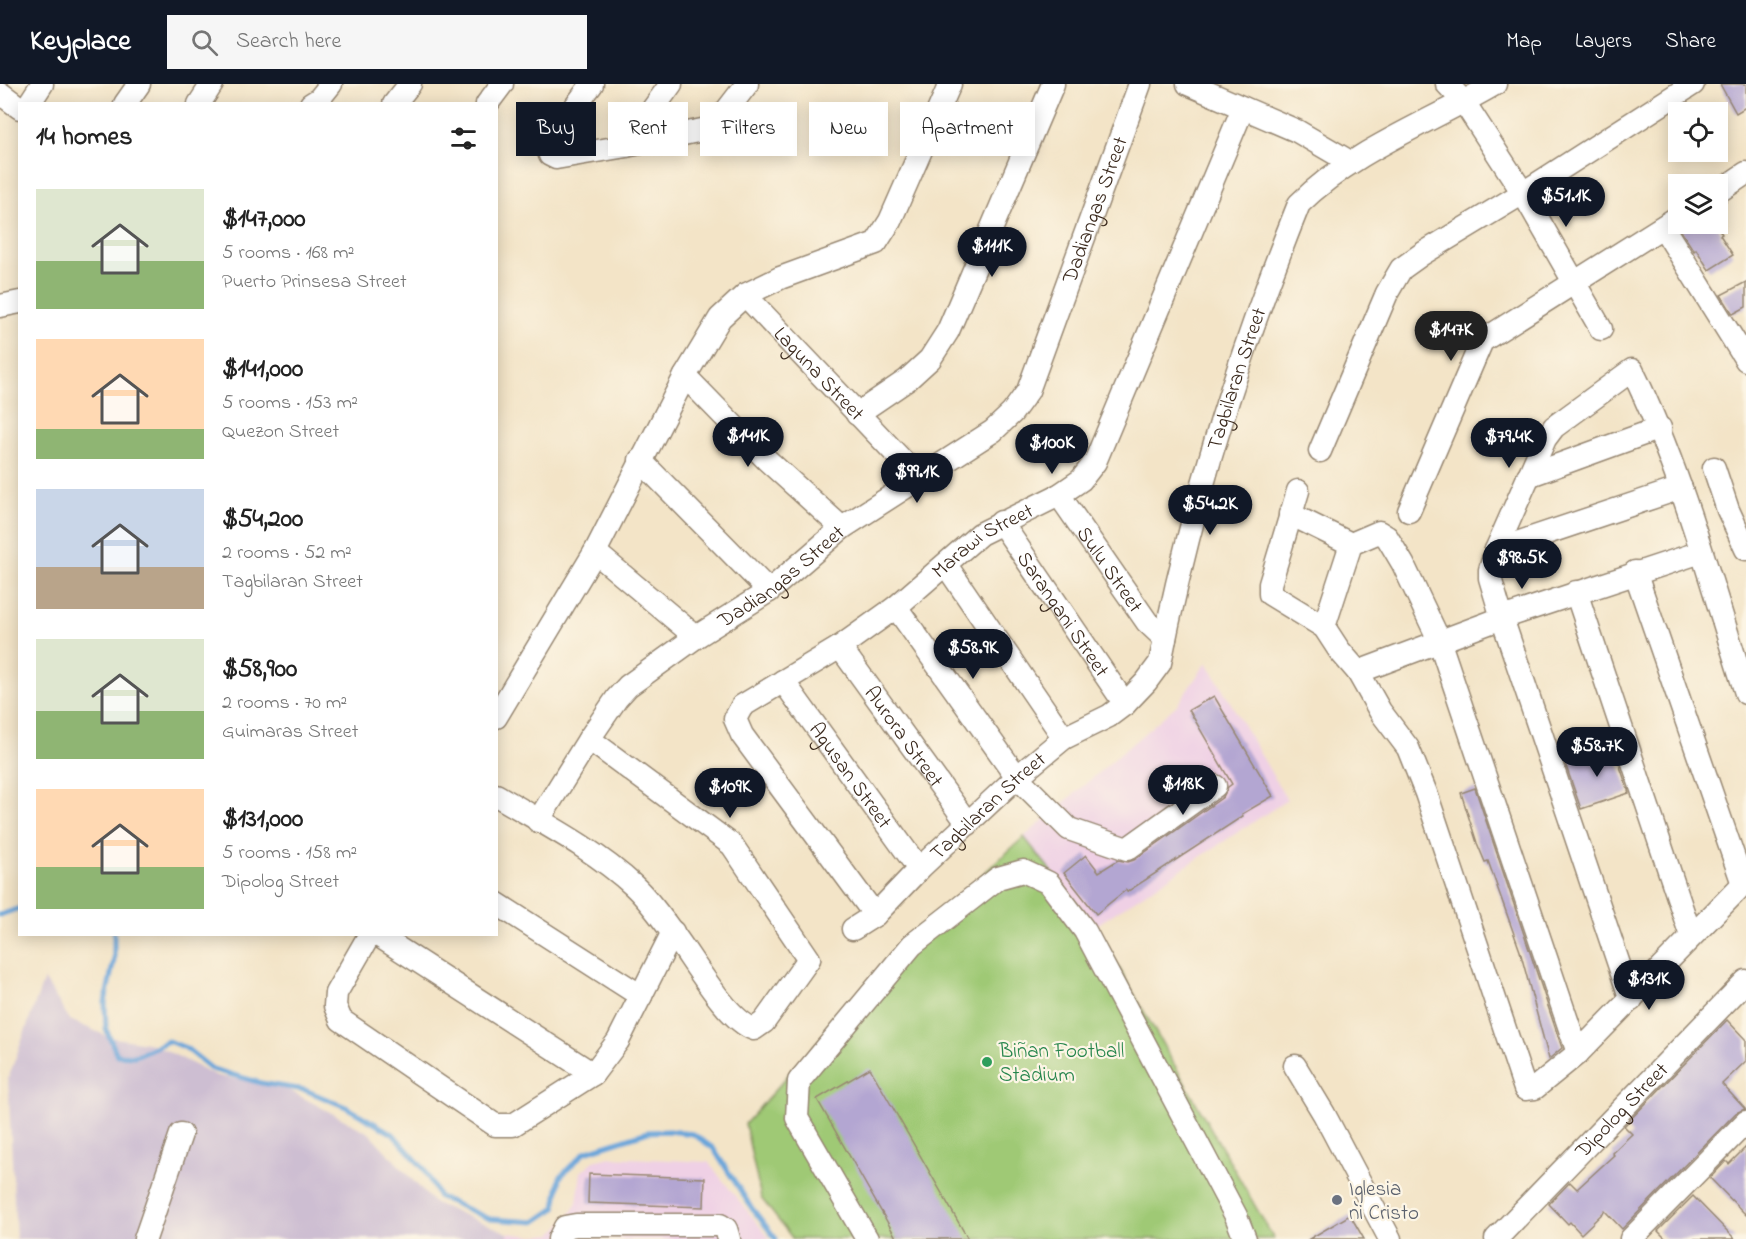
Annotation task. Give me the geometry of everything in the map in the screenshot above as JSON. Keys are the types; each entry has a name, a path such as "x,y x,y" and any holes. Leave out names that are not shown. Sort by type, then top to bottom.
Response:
{"street":[{"path":"30,102 42,84"},
{"path":"126,102 139,84"},
{"path":"200,102 212,84"},
{"path":"315,102 320,99 331,84"},
{"path":"396,102 410,84"},
{"path":"592,84 550,141 548,149 550,156 556,158 608,149"},
{"path":"658,102 671,84"},
{"path":"688,133 707,129 717,123 747,84"},
{"path":"498,714 595,552 640,460 685,376 720,318 745,295 780,278 876,243 890,221 950,84"},
{"path":"857,414 907,380 930,359 948,331 1053,84"},
{"name":"Dadiangas Street","path":"538,821 589,739 628,686 696,637 769,591 842,528 993,431 1012,413 1028,391 1140,84"},
{"path":"1188,84 1297,130 1350,162"},
{"path":"1447,84 1464,102 1523,193 1601,329"},
{"name":"Tagbilaran Street","path":"853,929 875,915 919,869 1017,777 1064,738 1109,716 1125,704 1146,682 1160,663 1208,462 1224,410 1299,204 1319,183 1350,162 1495,84"},
{"path":"1320,451 1387,293 1401,269 1693,84"},
{"path":"0,93 18,106"},
{"name":"Marawi Street","path":"875,915 737,728 735,719 742,706 840,647 896,607 980,534 1059,495 1080,480 1095,462 1243,108"},
{"path":"1728,186 1746,174"},
{"path":"1409,511 1482,341 1668,224"},
{"path":"1678,234 1746,360"},
{"name":"Laguna Street","path":"745,295 920,478"},
{"path":"0,306 18,302"},
{"path":"1631,1000 1502,618 1490,578 1490,570 1496,550 1545,439 1554,427 1632,370 1660,428 1746,693"},
{"path":"685,376 767,460 842,528"},
{"path":"1528,476 1660,428"},
{"path":"640,460 769,591"},
{"path":"1714,468 1728,510 1746,549"},
{"path":"1496,550 1681,488"},
{"path":"1298,491 1270,584 1270,594 1324,627 1339,650 1358,672 1380,711 1408,748 1426,793 1525,1089 1535,1088 1578,1053 1744,883 1635,572"},
{"name":"Sulu Street","path":"1059,495 1147,622 1165,639"},
{"path":"1290,514 1351,544"},
{"name":"Sarangani Street","path":"1001,522 1125,704"},
{"path":"1324,627 1351,544 1379,532 1387,537 1403,564 1439,640 1578,1053"},
{"path":"595,552 696,637"},
{"path":"1358,672 1439,640 1576,592 1701,552"},
{"path":"946,565 1064,738"},
{"path":"1576,592 1691,936"},
{"path":"896,607 1017,777 1069,829 1126,849 1215,786"},
{"name":"Aurora Street","path":"840,647 968,824"},
{"name":"Agusan Street","path":"783,681 919,869"},
{"path":"498,796 591,853 635,887 673,932 711,988 744,1026 754,1029 764,1022 809,959 732,845 589,739"},
{"path":"867,1239 797,1118 799,1081 912,945 998,878 1023,871 1049,883 1085,931 1236,1216 1245,1239"},
{"path":"498,904 641,996"},
{"path":"369,936 336,993 335,1006 341,1020 495,1125 513,1125 593,1074 618,1041 673,932"},
{"path":"379,936 593,1074"},
{"name":"Dipolog Street","path":"1496,1239 1746,981"},
{"path":"1295,1066 1324,1114 1390,1239"},
{"path":"1631,1239 1746,1122"},
{"path":"145,1239 181,1134"},
{"path":"1228,1239 1236,1216"},
{"path":"559,1239 565,1227 576,1225 720,1225 726,1229 729,1239"}],"shaded area":[{"path":"1207,662 1287,800 1095,926 1024,837 1177,705"},
{"path":"44,979 70,1020 109,1037 153,1044 217,1076 281,1086 369,1133 434,1203 508,1233 508,1239 16,1239 8,1079"},
{"path":"611,1157 708,1162 770,1239 508,1239 508,1233 533,1236 552,1234 569,1216 577,1202 581,1172 594,1161"}],"green space":[{"name":"Biñan Football Stadium","path":"1024,837 1095,926 1274,1239 793,1239 761,1198 745,1124 852,1003 930,922"}],"building":[{"path":"1720,84 1746,84 1746,107 1736,113"},
{"path":"1683,234 1722,234 1720,235 1733,255 1709,270 1696,249 1694,251"},
{"path":"1746,282 1746,307 1733,314 1721,295"},
{"path":"1214,696 1273,796 1242,814 1243,816 1127,892 1126,890 1096,914 1064,873 1086,855 1099,872 1118,860 1128,862 1134,860 1223,797 1232,784 1189,710"},
{"path":"1613,746 1629,793 1581,809 1565,763"},
{"path":"1475,788 1562,1048 1549,1059 1520,951 1488,861 1485,862 1477,843 1461,793"},
{"path":"1727,1020 1746,1040 1746,1061 1722,1084 1745,1109 1736,1113 1622,1229 1605,1211 1581,1234 1549,1204 1570,1182 1577,1189 1614,1155 1612,1153 1632,1134 1624,1126"},
{"path":"870,1068 968,1239 897,1239 817,1099"},
{"path":"1746,1147 1746,1215 1710,1178 1726,1161 1729,1164"},
{"path":"589,1174 705,1178 704,1207 588,1203"},
{"path":"1693,1196 1735,1239 1666,1239 1658,1231"},
{"path":"1350,1215 1364,1239 1309,1239"}],"waterway":[{"path":"0,915 18,909"},
{"path":"114,936 114,960 105,1002 106,1029 117,1055 135,1056 168,1041 186,1048 212,1069 261,1083 305,1090 346,1107 393,1134 424,1169 439,1197 490,1219 535,1222 555,1208 560,1177 585,1152 648,1132 669,1131 693,1134 713,1148 751,1207 776,1239"}],"place":[{"name":"Biñan Football Stadium","path":"987,1062"},
{"name":"Iglesia ni Cristo","path":"1337,1200"}]}
